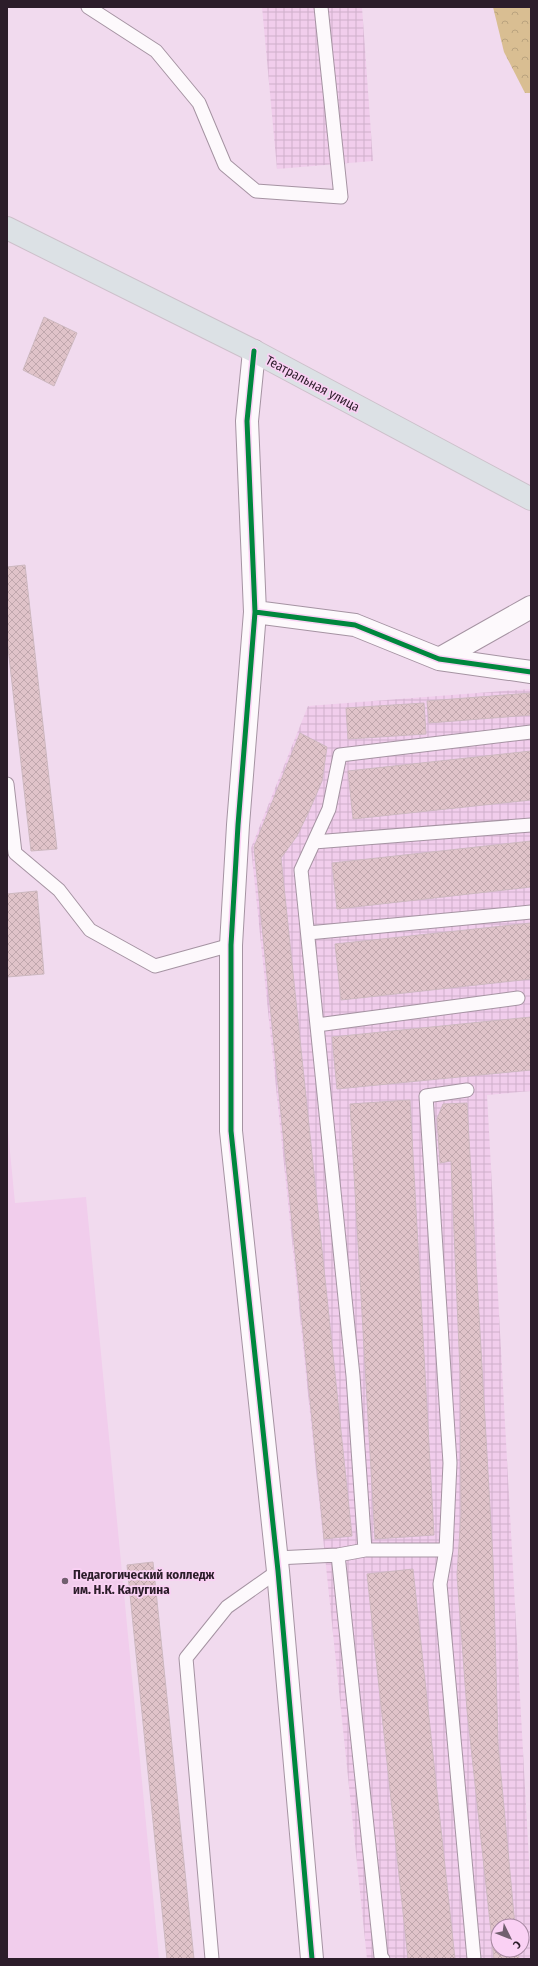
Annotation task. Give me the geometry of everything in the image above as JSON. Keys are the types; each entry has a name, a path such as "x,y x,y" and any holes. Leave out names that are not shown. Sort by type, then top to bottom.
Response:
{"main road":[{"name":"Театральная улица","path":"7,228 254,351 531,499"}],"street":[{"path":"254,351 247,421 255,612 238,825 231,945 231,1131 277,1564 312,1959"},
{"path":"439,659 531,607"},
{"path":"255,612 355,625 439,659 531,672"}],"lane":[{"path":"88,7 156,51 199,103 225,165 256,190 341,198 321,7"},
{"path":"365,1550 353,1376 301,870 329,809 340,755 531,732"},
{"path":"7,784 15,853 59,890 90,930 155,966 231,945"},
{"path":"314,842 531,825"},
{"path":"308,933 531,912"},
{"path":"317,1025 518,998"},
{"path":"467,1090 426,1096 450,1463 446,1550 440,1584 474,1959"},
{"path":"212,1959 186,1658 227,1607 277,1564 365,1550 446,1550"},
{"path":"338,1555 381,1957 383,1959"}],"shaded area":[{"path":"262,7 362,7 373,161 277,169"},
{"path":"531,689 531,1091 487,1095 531,1897 531,1959 367,1959 251,848 308,706"},
{"name":"Педагогический колледж им. Н.К. Калугина","path":"7,1121 15,1203 86,1197 159,1959 7,1959"}],"green space":[{"path":"493,7 531,7 531,93 525,93 504,52"}],"building":[{"path":"44,317 77,333 54,386 23,370"},
{"path":"25,565 57,849 31,851 7,639 7,567"},
{"path":"531,693 531,715 429,723 427,701"},
{"path":"424,703 426,734 348,739 346,708"},
{"path":"300,733 327,747 322,781 297,836 281,858 352,1536 324,1539 254,847"},
{"path":"531,751 531,800 353,819 348,771"},
{"path":"531,841 531,887 337,909 332,863"},
{"path":"37,891 44,974 7,977 7,894"},
{"path":"531,923 531,979 341,1000 335,944"},
{"path":"531,1017 531,1070 337,1089 332,1037"},
{"path":"410,1100 434,1535 375,1539 350,1104"},
{"path":"467,1103 493,1560 498,1743 514,1918 490,1918 490,1922 467,1710 457,1575 461,1514 460,1371 451,1161 440,1163 437,1119 443,1104"},
{"path":"153,1562 194,1959 167,1959 127,1565"},
{"path":"413,1569 455,1959 408,1959 367,1574"},
{"path":"494,1958 519,1959 494,1959"}],"cycle path":[{"path":"254,351 247,421 255,612 238,825 231,945 231,1131 278,1571 312,1959"},
{"path":"255,612 355,625 439,659 531,672"}],"place":[{"name":"Педагогический колледж им. Н.К. Калугина","path":"65,1581"}]}
